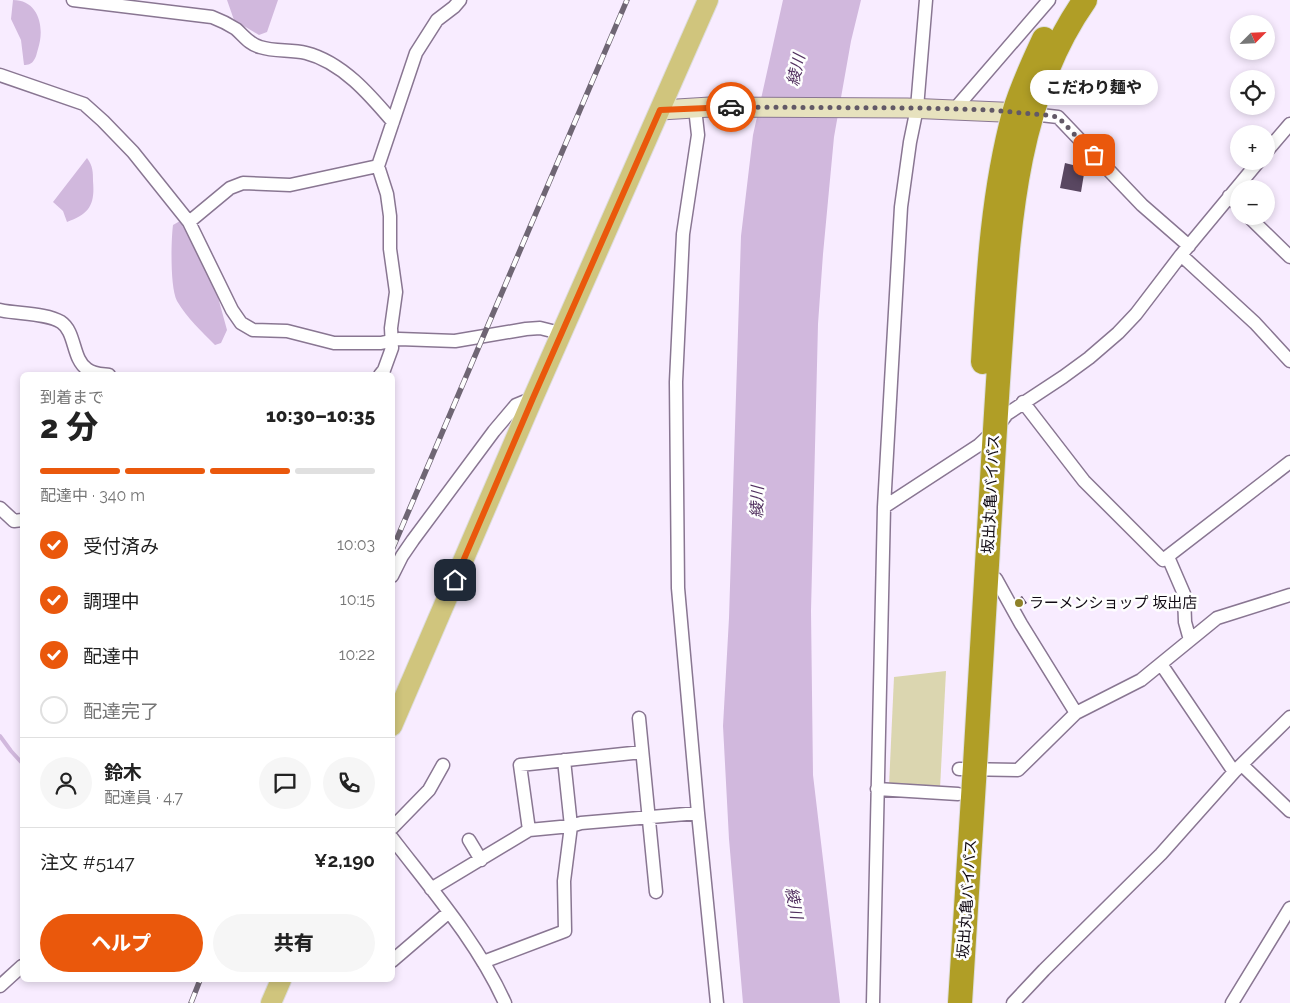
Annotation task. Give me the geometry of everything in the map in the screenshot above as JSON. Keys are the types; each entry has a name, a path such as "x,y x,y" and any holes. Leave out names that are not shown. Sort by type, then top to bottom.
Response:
{"highway":[{"name":"坂出丸亀バイパス","path":"1023,113 1024,83 1047,32 1066,0"},
{"name":"坂出丸亀バイパス","path":"960,1003 967,769 987,438 989,260 999,184 1023,113 1085,0"},
{"name":"坂出丸亀バイパス","path":"944,1003 958,794 967,769"}],"main road":[{"path":"395,719 533,398 708,0"},
{"path":"660,110 702,108 912,108 1023,113"},
{"path":"271,1003 280,982"}],"street":[{"path":"73,0 212,17 223,21 237,30 250,43 262,48 306,53 328,62 356,82 372,97 393,122"},
{"path":"382,372 392,348 391,328 396,292 390,249 390,216 387,194 378,166 416,53 437,20 454,8 460,0"},
{"path":"873,1003 884,507 901,207 926,0"},
{"path":"954,110 1049,0"},
{"path":"0,74 84,104 103,121 132,152 189,222 232,310 241,323 253,330 287,331 334,343 381,343 399,339 455,341 540,328 552,331 560,336"},
{"path":"702,108 684,234 676,382 678,588 717,1003"},
{"path":"1023,113 1058,117 1290,361"},
{"path":"1275,142 1290,124"},
{"path":"189,222 230,188 242,183 290,185 378,166"},
{"path":"884,507 987,438 1007,414 1082,363 1118,333 1136,314 1251,170"},
{"path":"1257,225 1290,257"},
{"path":"0,310 51,318 63,323 68,330 77,355 85,368 93,372"},
{"path":"395,570 409,545 494,431 516,405 533,398"},
{"path":"1023,402 1084,481 1163,560 1290,462"},
{"path":"0,508 14,521 20,520"},
{"path":"1168,557 1184,594 1185,622 1190,640"},
{"path":"996,579 1021,624 1076,713"},
{"path":"967,769 1018,770 1076,713 1141,680 1217,618 1290,595"},
{"path":"1161,664 1238,769 1290,811"},
{"path":"1013,1003 1161,854 1238,769 1290,717"},
{"path":"639,718 656,892"},
{"path":"529,830 520,764 642,752"},
{"path":"483,962 565,930 564,881 571,826 564,760"},
{"path":"395,826 429,798 443,765"},
{"path":"877,789 958,794"},
{"path":"431,889 529,830 571,826 581,823 698,813"},
{"path":"469,840 481,860"},
{"path":"395,842 449,912 483,962 505,1003"},
{"path":"1232,1003 1290,908"},
{"path":"395,958 449,912"},
{"path":"0,986 20,968"}],"shaded area":[{"path":"946,671 940,789 889,786 894,677"}],"water":[{"path":"13,0 22,1 29,5 34,10 40,24 40,41 35,58 31,63 24,65 21,40 11,19"},
{"path":"227,0 278,0 267,32 259,35 234,20"},
{"name":"綾川","path":"783,0 861,0 851,41 834,137 823,254 818,324 811,611 813,775 840,1003 743,1003 729,839 723,726 729,618 741,236 753,135"},
{"path":"87,158 93,172 92,202 86,212 67,222 63,211 53,202"},
{"path":"180,221 202,255 213,279 227,330 221,343 215,345 185,313 175,295 173,286 172,232 173,225"}],"building":[{"path":"1065,163 1085,168 1081,192 1060,188"},
{"name":"ラーメンショップ 坂出店","path":"1022,596 1027,603 1016,610 1011,603"}],"waterway":[{"path":"0,736 20,761"}],"railway":[{"path":"395,543 627,0"},
{"path":"191,1003 199,982"}],"way so far":[{"path":"731,107 918,108 989,110 1045,115 1058,117 1094,155"}],"place":[{"name":"こだわり麺や","path":"1094,155"},
{"name":"ラーメンショップ 坂出店","path":"1019,603"}],"route":[{"path":"455,580 660,110 731,107"}]}
